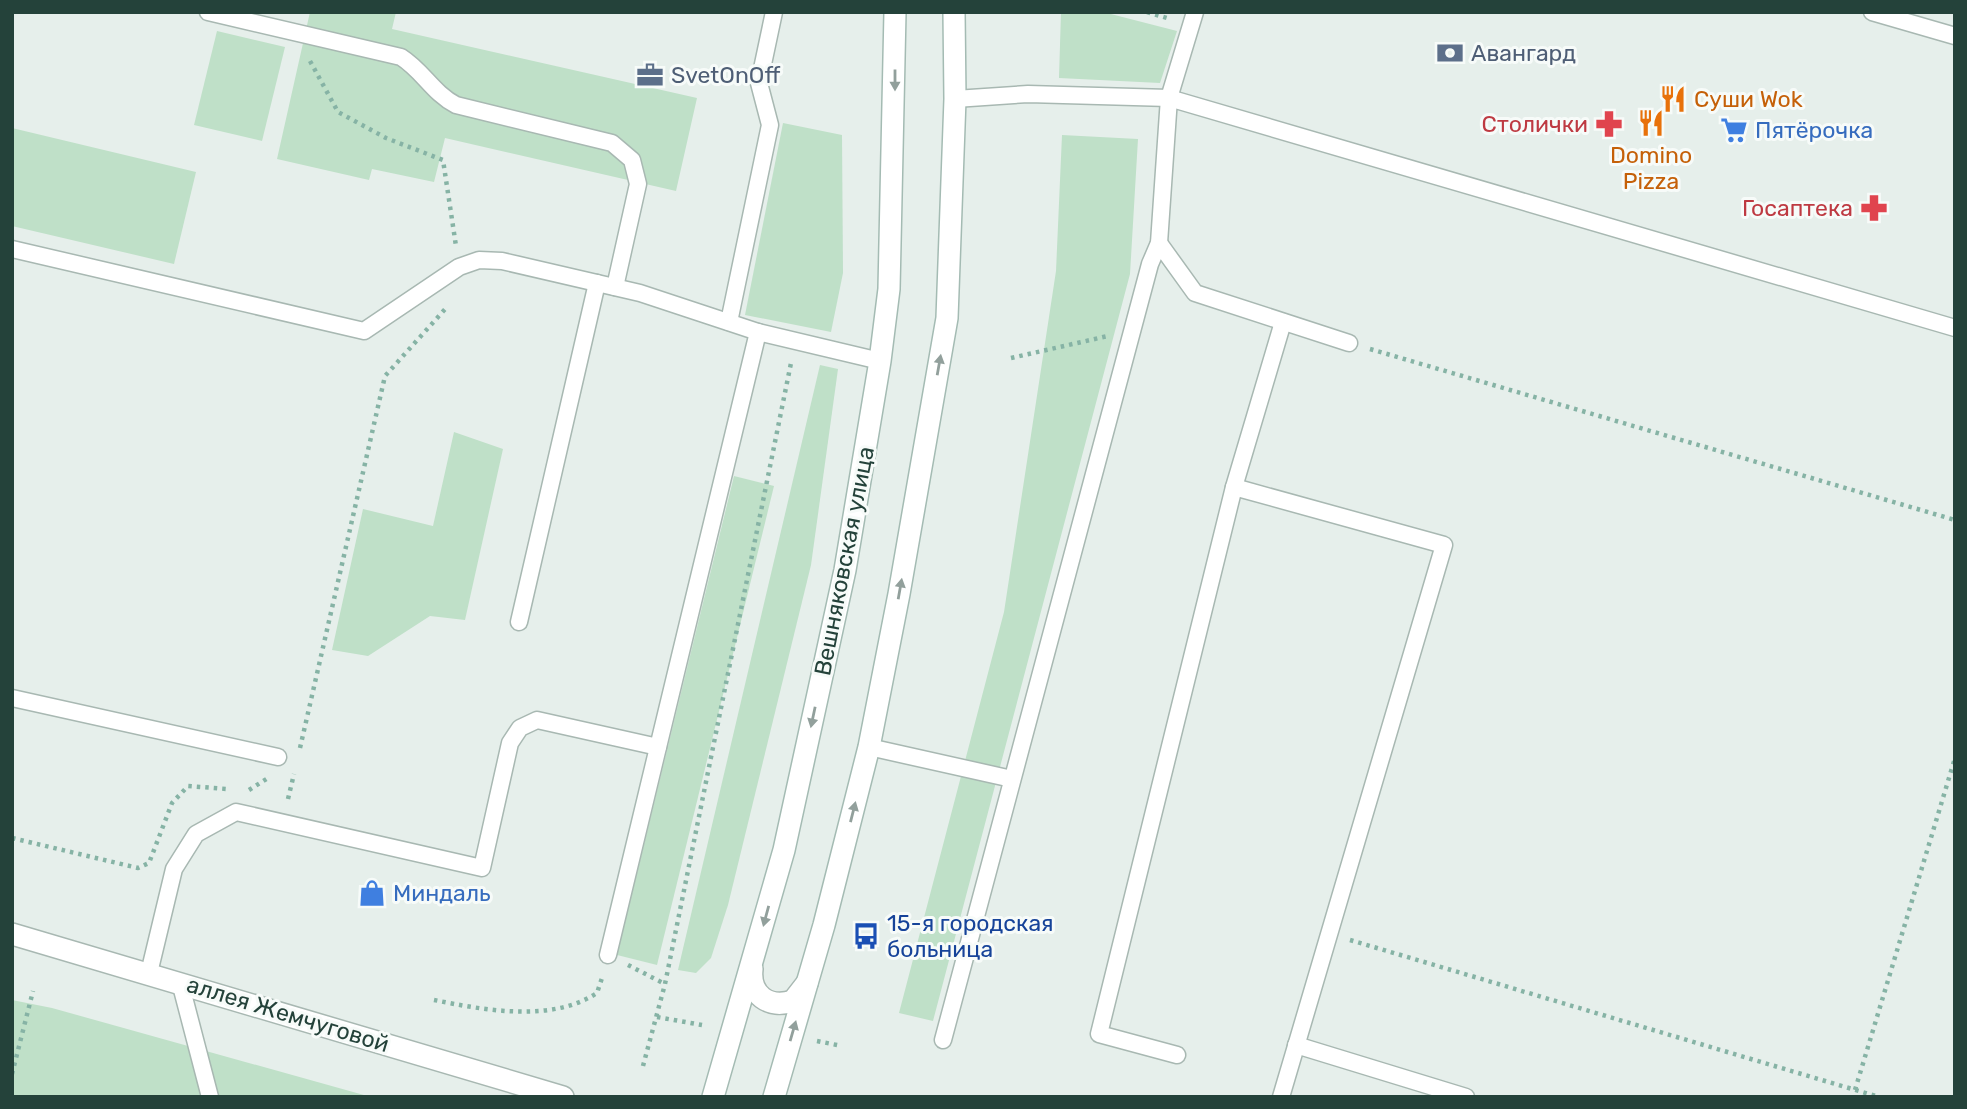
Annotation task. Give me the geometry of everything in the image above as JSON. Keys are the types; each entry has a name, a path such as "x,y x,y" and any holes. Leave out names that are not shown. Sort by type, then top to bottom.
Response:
{"main road":[{"name":"Вешняковская улица","path":"713,1097 752,969 784,850 845,570 880,361 889,289 895,12"},
{"path":"774,1097 869,747 899,594 947,318 955,99 954,12"},
{"name":"аллея Жемчуговой","path":"12,934 564,1097"},
{"path":"752,969 755,990 762,999 772,1003 793,1000 807,983"}],"lane":[{"path":"208,12 401,57 414,65 443,98 456,105 612,143 632,160 638,184 615,288"},
{"path":"729,322 770,125 758,83 774,12"},
{"path":"943,1040 1133,330 1159,243 1169,98 1195,12"},
{"path":"1872,12 1955,36"},
{"path":"955,99 1028,94 1169,98 1955,328"},
{"path":"1159,243 1195,293 1349,343"},
{"path":"12,249 363,331 459,267 479,260 502,261 597,283 758,332 880,361"},
{"path":"519,622 597,283"},
{"path":"1177,1055 1099,1034 1234,487 1283,322"},
{"path":"608,954 758,332"},
{"path":"1234,487 1444,545 1281,1097"},
{"path":"12,698 278,757"},
{"path":"149,973 174,869 196,834 236,812 482,868 510,743 520,728 537,720 658,747"},
{"path":"869,747 1012,779"},
{"path":"180,982 210,1097"},
{"path":"1296,1045 1466,1097"}],"path":[{"path":"293,32 338,112 386,138 443,160 462,291 385,376 298,758"},
{"path":"1011,358 1133,330"},
{"path":"643,1066 665,985 795,341"},
{"path":"1349,343 1955,520"},
{"path":"1856,1090 1955,758"},
{"path":"284,821 295,771"},
{"path":"12,838 138,868 149,863 172,803 188,786 250,790 272,776"},
{"path":"1329,933 1879,1097"},
{"path":"434,1000 491,1012 554,1008 584,1002 597,993 608,954 665,985"},
{"path":"12,1073 33,991"},
{"path":"657,1017 702,1025"},
{"path":"817,1041 842,1046"}],"green space":[{"path":"310,12 396,12 392,29 697,98 676,191 445,138 434,182 372,169 369,180 277,159"},
{"path":"1061,12 1103,12 1177,31 1160,83 1059,78"},
{"path":"217,31 285,47 262,141 194,125"},
{"path":"783,123 842,135 843,273 831,332 745,315"},
{"path":"12,128 196,172 174,264 12,226"},
{"path":"1062,135 1138,139 1130,274 933,1021 899,1013 1004,612 1056,271"},
{"path":"820,365 838,369 811,565 728,905 711,958 696,973 678,970"},
{"path":"454,432 503,449 465,620 430,616 368,656 332,650 363,509 433,526"},
{"path":"734,476 774,486 657,965 617,955"},
{"path":"12,1000 52,1008 371,1097 12,1097"}],"place":[{"name":"Авангард","path":"1450,53"},
{"name":"SvetOnOff","path":"650,75"},
{"name":"Суши Wok","path":"1673,99"},
{"name":"Domino Pizza","path":"1651,123"},
{"name":"Столички","path":"1609,124"},
{"name":"Пятёрочка","path":"1734,130"},
{"name":"Госаптека","path":"1874,208"},
{"name":"Миндаль","path":"372,893"},
{"name":"15-я городская больница","path":"866,936"}]}
